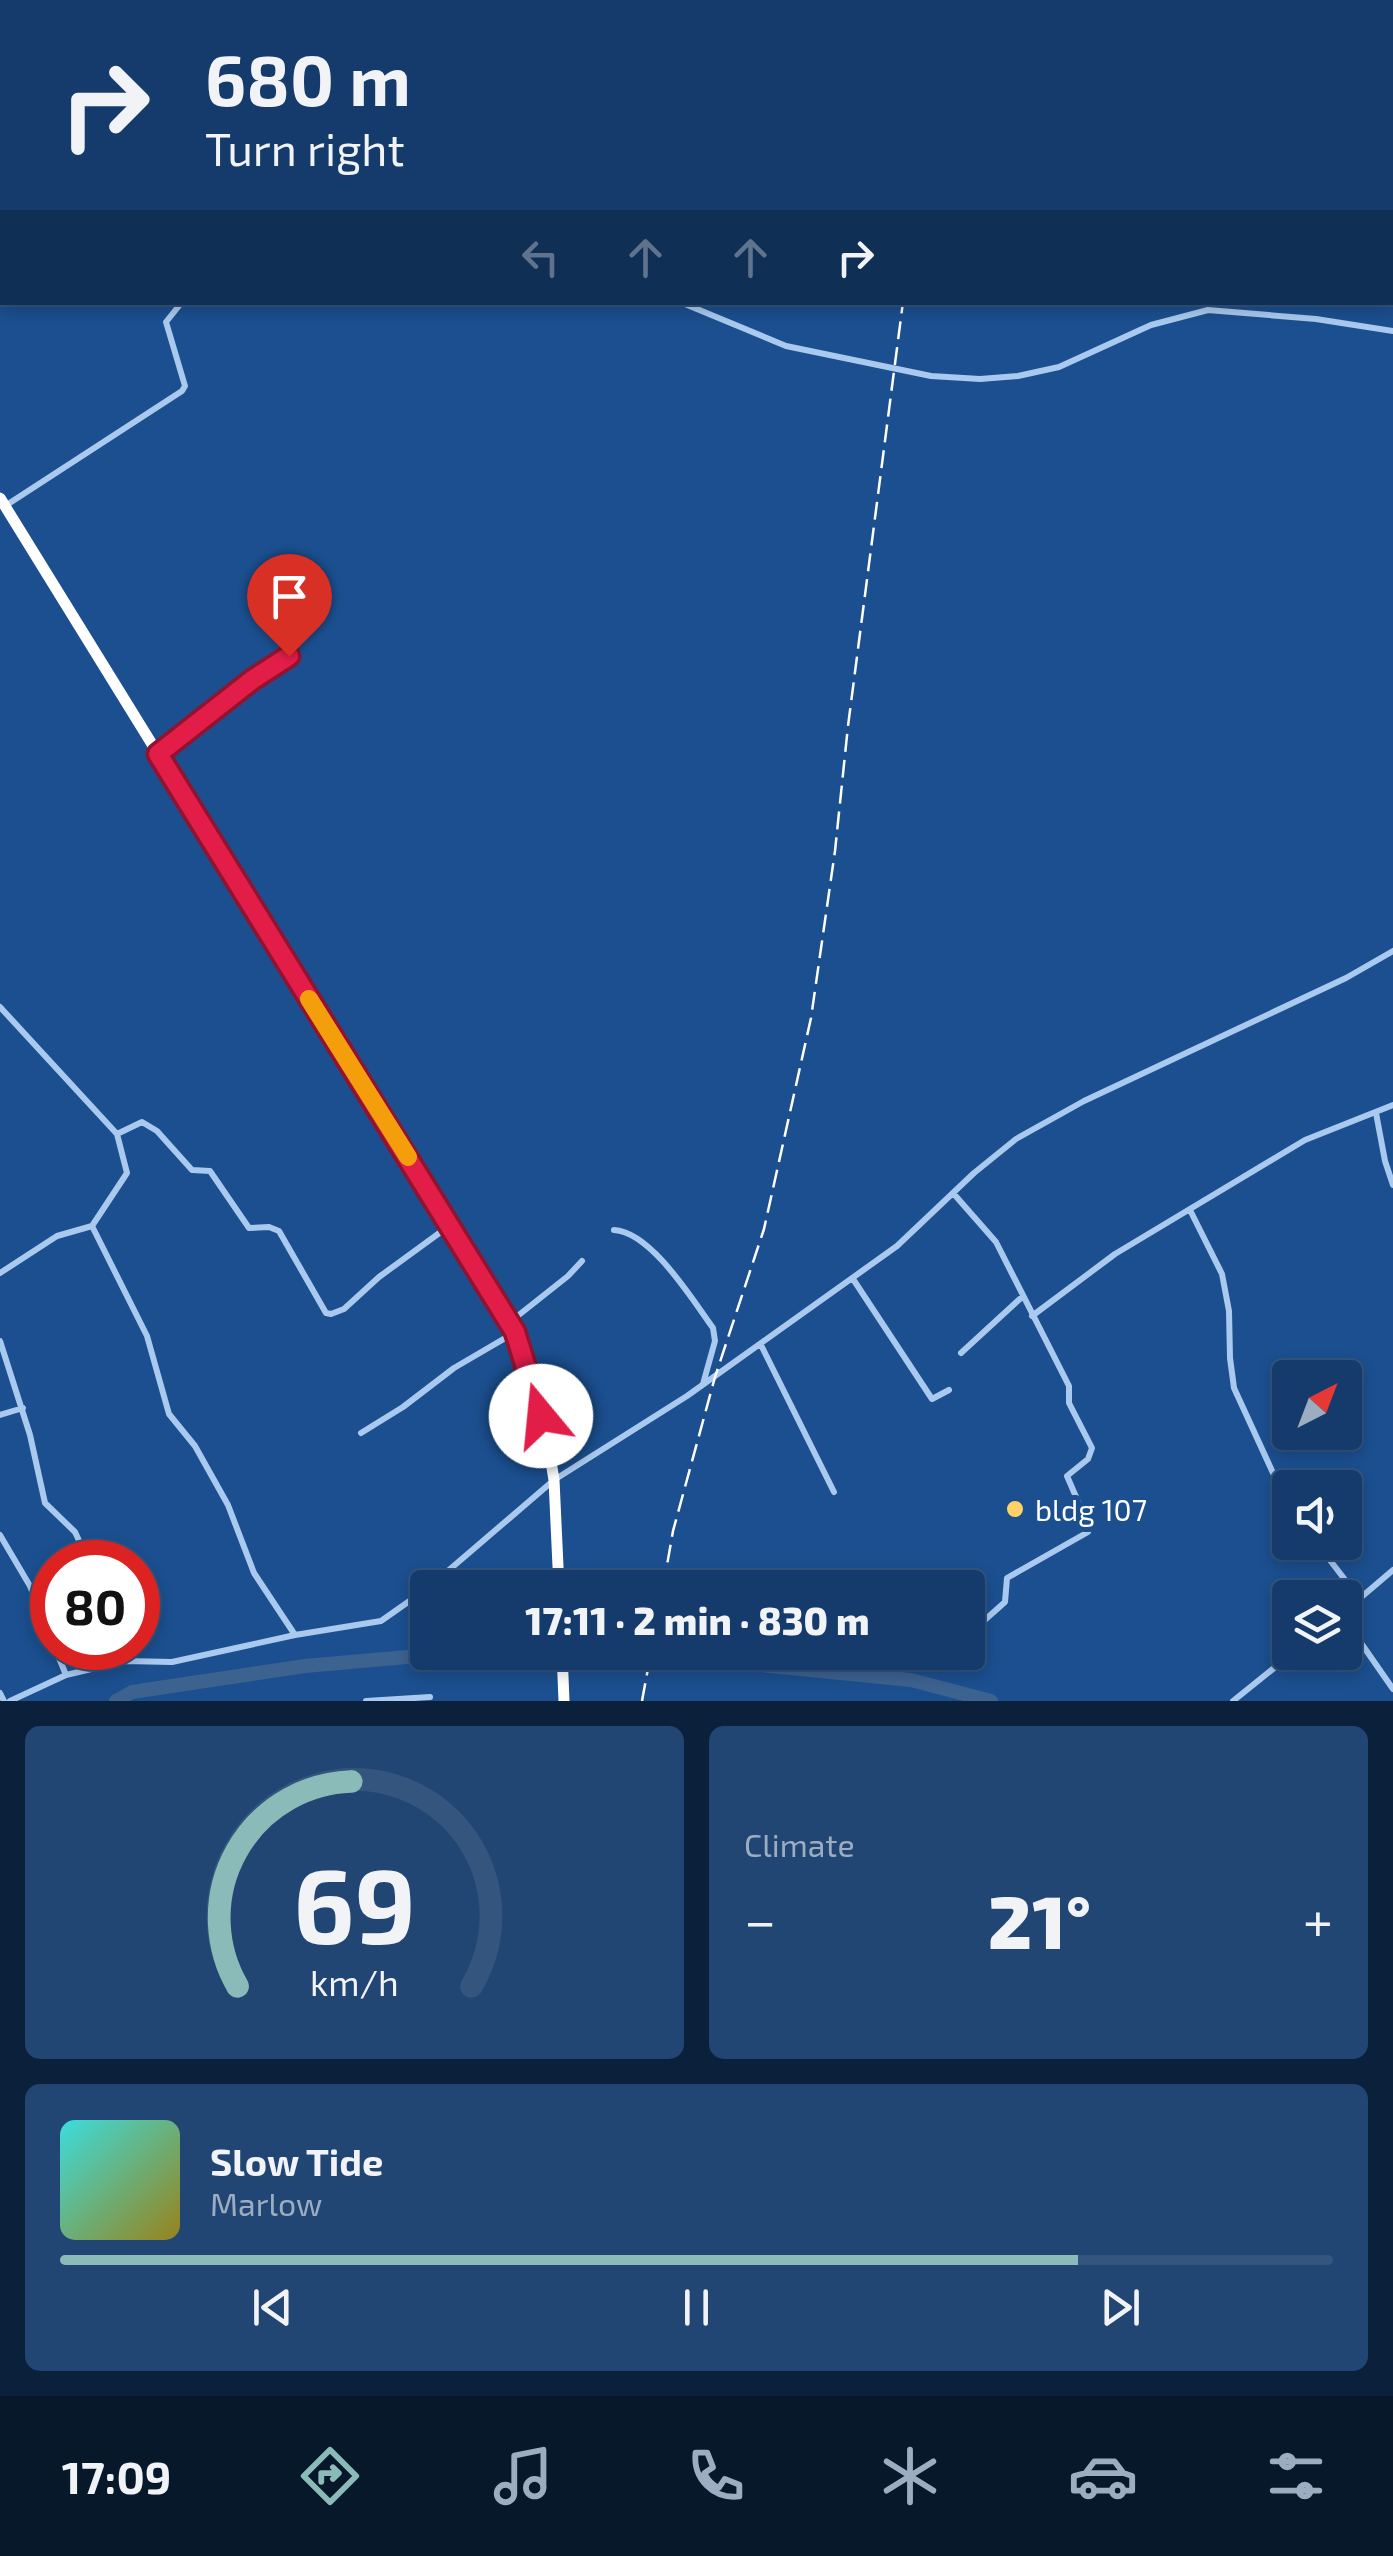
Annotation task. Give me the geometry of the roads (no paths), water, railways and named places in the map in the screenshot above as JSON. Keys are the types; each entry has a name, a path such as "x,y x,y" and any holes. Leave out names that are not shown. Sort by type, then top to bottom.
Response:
{"highway":[{"path":"2,502 512,1327 548,1442 554,1480 557,1570"},
{"path":"563,1670 564,1701"}],"street":[{"path":"2,502 182,391 184,386 166,322 180,305"},
{"path":"687,305 786,346 896,370 980,379 1059,368 1151,325 1208,310 1393,331"},
{"path":"158,754 289,656"},
{"path":"449,1570 554,1480 703,1386 898,1246 1016,1140 1084,1101 1346,978 1393,951"},
{"path":"0,1007 117,1134 126,1178 92,1226 57,1236 0,1273"},
{"path":"1032,1316 1115,1254 1305,1140 1393,1105"},
{"path":"1376,1112 1384,1161 1393,1184"},
{"path":"117,1134 142,1122 157,1132 194,1172 210,1171 248,1228 270,1226 279,1231 326,1313 344,1309 378,1277 450,1226"},
{"path":"954,1193 996,1242 1070,1386 1069,1403 1092,1448 1088,1459 1067,1476 1089,1530 1007,1578 1005,1602 985,1619"},
{"path":"1190,1210 1222,1274 1229,1311 1234,1388 1272,1471"},
{"path":"92,1226 147,1336 169,1414 194,1446 228,1505 254,1574 295,1634"},
{"path":"614,1230 630,1232 646,1244 712,1328 715,1341 703,1386"},
{"path":"361,1432 512,1327 582,1261"},
{"path":"852,1279 932,1399 949,1390"},
{"path":"961,1353 1022,1297"},
{"path":"0,1340 22,1408 44,1502 79,1540"},
{"path":"762,1345 834,1492"},
{"path":"0,1416 22,1408"},
{"path":"0,1535 30,1586"},
{"path":"1362,1595 1393,1570"},
{"path":"160,1662 381,1621 410,1601"},
{"path":"1362,1644 1393,1688"},
{"path":"64,1670 66,1675"},
{"path":"0,1693 7,1701 66,1675 89,1670"},
{"path":"1233,1701 1272,1670"},
{"path":"366,1701 430,1697"}],"waterway":[{"path":"116,1701 132,1692 305,1666 410,1657"},
{"path":"811,1670 911,1680 991,1701"}],"railway":[{"path":"666,1570 715,1377 764,1229 811,1018 903,305"},
{"path":"642,1701 648,1670"}],"place":[{"name":"bldg 107","path":"1015,1509"}]}
